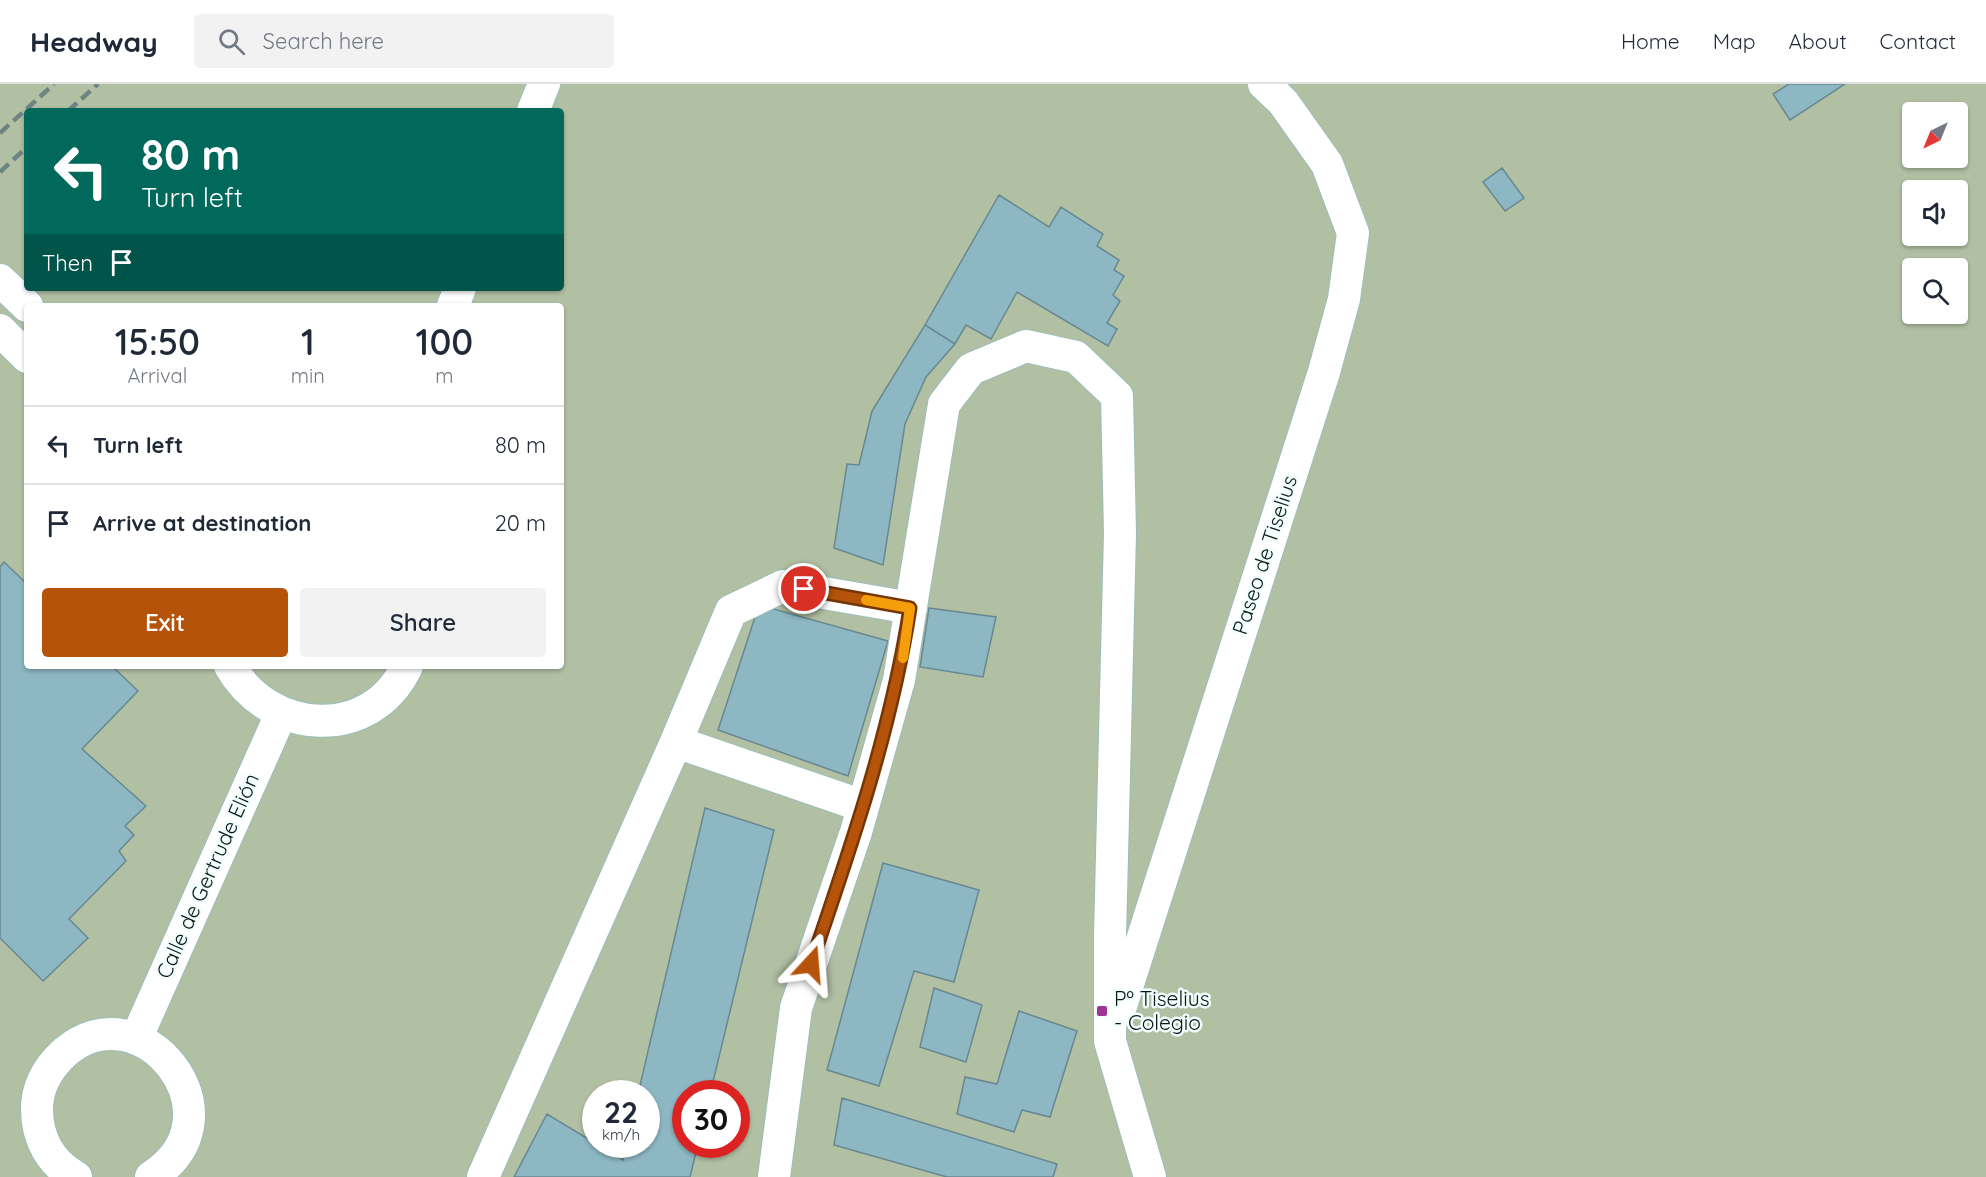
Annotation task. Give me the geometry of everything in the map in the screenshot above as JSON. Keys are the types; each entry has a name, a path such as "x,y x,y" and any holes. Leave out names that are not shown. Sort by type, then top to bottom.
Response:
{"street":[{"path":"534,108 544,84"},
{"name":"Paseo de Tiselius","path":"1110,1041 1323,372 1349,270 1353,233 1327,164 1283,102 1264,84"},
{"path":"0,280 24,303"},
{"path":"0,330 24,354"},
{"path":"774,1177 796,1008 863,806 899,680 944,404 971,369 1026,346 1076,357 1116,396 1120,533 1110,936 1110,1041 1150,1177"},
{"path":"483,1177 676,742 731,611 783,586 910,608"},
{"path":"232,669 252,696 281,714 301,720 320,722 356,715 388,694 406,669"},
{"name":"Calle de Gertrude Elión","path":"136,1039 281,714"},
{"path":"676,742 863,806"},
{"path":"76,1177 50,1154 39,1131 37,1100 46,1074 56,1060 82,1041 109,1035 136,1039 155,1049 174,1066 187,1096 188,1124 182,1142 169,1162 151,1177"}],"green space":[{"path":"0,84 1986,84 1986,1177 0,1177"}],"building":[{"path":"1789,84 1845,84 1790,120 1773,94"},
{"path":"1502,168 1524,198 1505,211 1483,182"},
{"path":"999,195 1049,227 1061,207 1103,234 1097,246 1119,260 1114,270 1124,276 1113,295 1120,301 1107,323 1117,329 1108,346 1017,292 991,339 966,325 955,344 925,325"},
{"path":"925,325 955,344 926,377 905,424 883,565 834,548 847,464 859,465 872,411"},
{"path":"4,562 24,581 24,669 115,669 138,691 82,749 146,806 125,826 134,835 119,851 126,861 69,919 88,938 43,981 0,938 0,567"},
{"path":"759,605 888,641 848,776 718,730"},
{"path":"929,608 996,617 983,677 920,667"},
{"path":"705,808 774,830 713,1080 672,1080 672,1158 695,1158 690,1177 514,1177 547,1114 582,1135 582,1158 620,1158 623,1160 623,1158 660,1158 660,1080 641,1080"},
{"path":"883,863 979,890 954,982 914,971 879,1086 827,1070"},
{"path":"934,988 982,1005 966,1062 920,1047"},
{"path":"1019,1011 1077,1031 1050,1117 1022,1110 1014,1132 957,1114 965,1077 997,1084"},
{"path":"842,1098 1057,1164 1053,1177 947,1177 834,1145"}],"railway":[{"path":"28,108 54,84"},
{"path":"71,108 98,84"},
{"path":"0,133 24,111"},
{"path":"0,172 24,150"}],"slow traffic":[{"path":"866,600 910,608 903,658"}],"place":[{"name":"Pº Tiselius - Colegio","path":"1102,1011"}],"route":[{"path":"804,589 910,608 899,680 856,832 811,964"}]}
